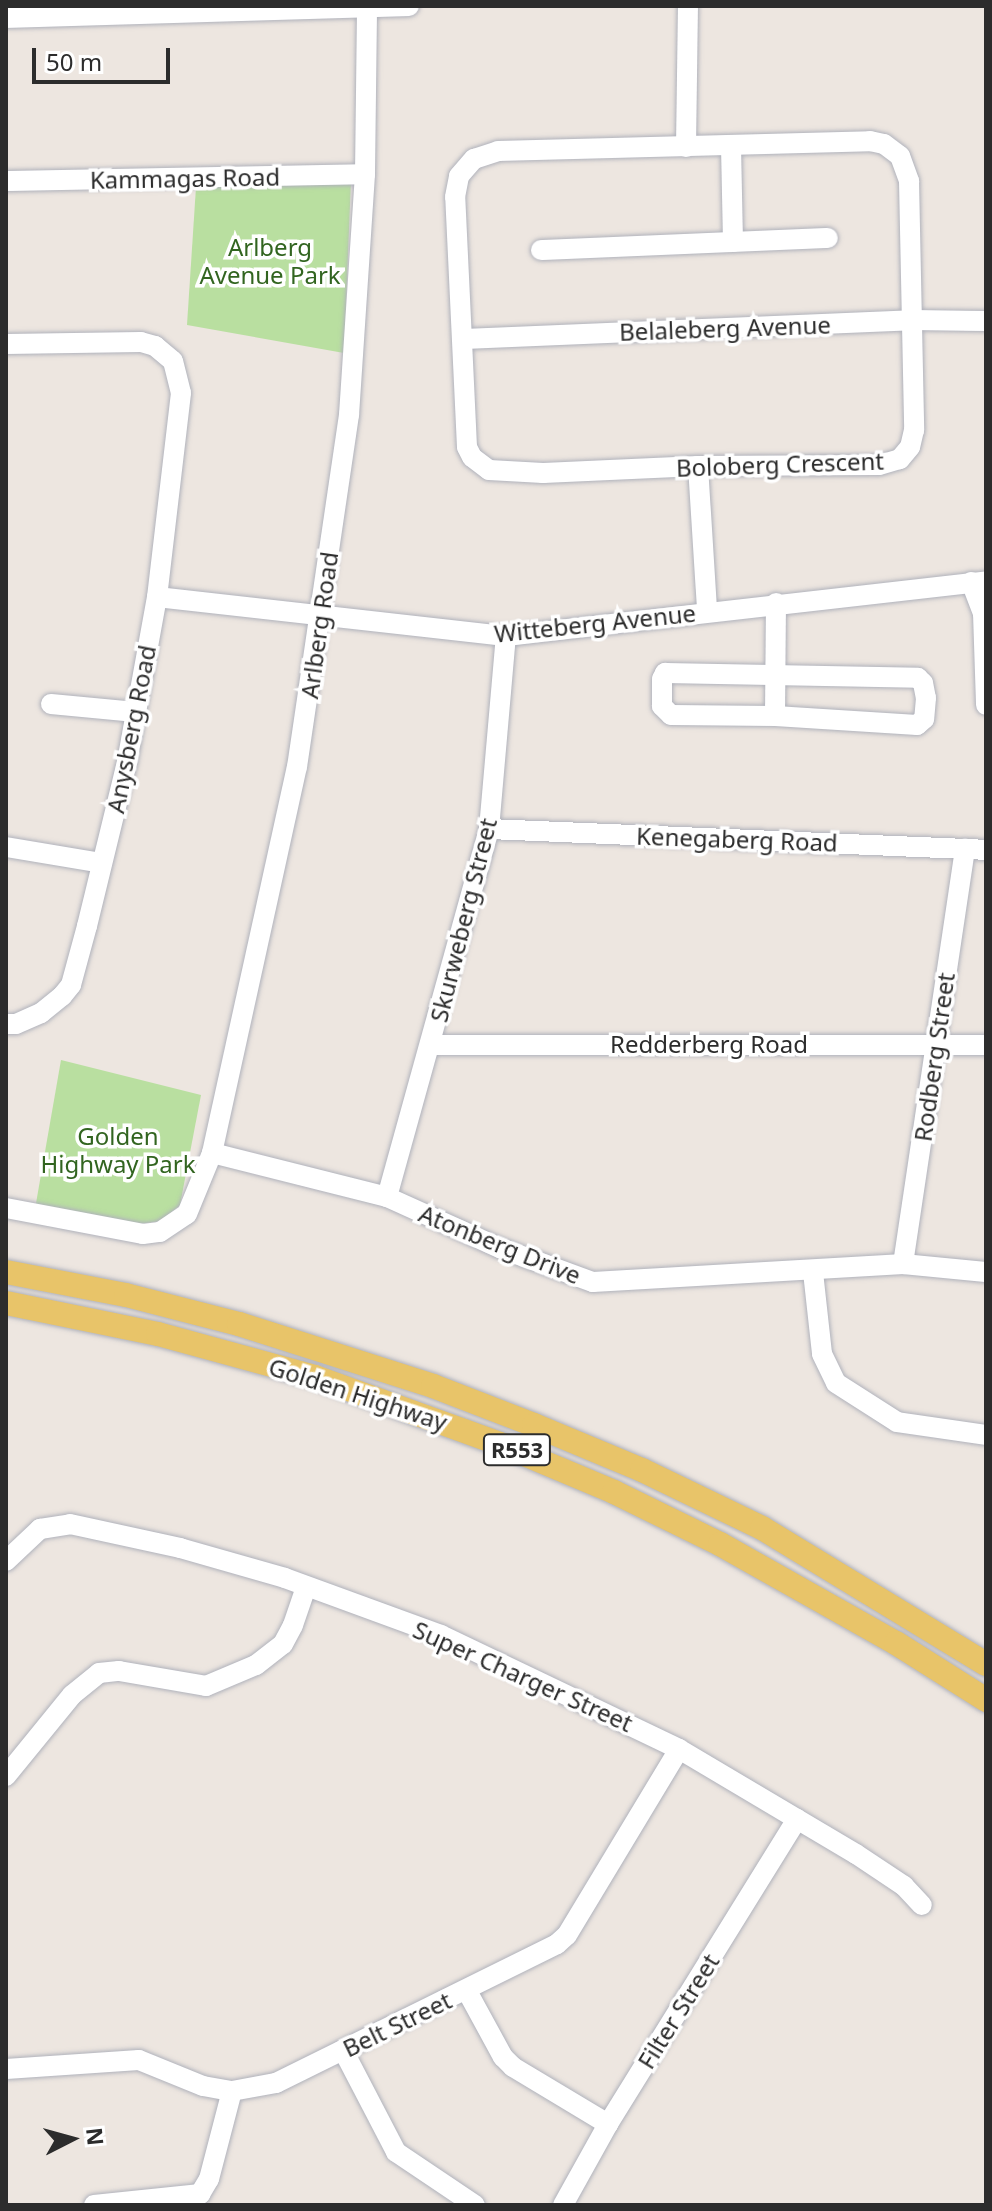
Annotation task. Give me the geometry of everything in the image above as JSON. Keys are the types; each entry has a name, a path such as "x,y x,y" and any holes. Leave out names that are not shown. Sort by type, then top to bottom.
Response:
{"main road":[{"name":"Golden Highway","path":"6,1272 126,1295 239,1324 419,1381 534,1425 642,1470 762,1528 986,1664"},
{"name":"Golden Highway","path":"6,1303 158,1334 315,1377 424,1414 529,1455 614,1492 772,1572 986,1700"}],"street":[{"path":"6,18 409,6"},
{"path":"686,147 688,6"},
{"name":"Arlberg Road","path":"6,1208 143,1234 160,1232 175,1225 189,1210 212,1153 297,767 349,415 365,174 367,7"},
{"name":"Boloberg Crescent","path":"870,141 895,150 905,165 909,181 914,430 910,447 900,459 879,465 698,466 543,473 499,472 485,468 472,457 467,447 455,197 459,176 474,159 498,151 686,147 870,141"},
{"path":"731,146 733,242"},
{"name":"Kammagas Road","path":"6,181 365,174"},
{"path":"541,250 828,238"},
{"name":"Belaleberg Avenue","path":"464,339 912,320 986,321"},
{"name":"Anysberg Road","path":"6,344 141,342 155,346 173,361 181,393 157,597 136,712 71,985 41,1013 7,1024"},
{"path":"698,466 707,611"},
{"path":"979,581 986,705"},
{"name":"Witteberg Avenue","path":"157,597 321,618 506,636 979,581"},
{"path":"775,716 776,603"},
{"name":"Skurweberg Street","path":"387,1197 489,829 506,636"},
{"path":"670,672 910,676 922,680 926,698 924,719 917,725 775,716 671,715 662,706 662,679 670,672"},
{"path":"51,704 136,712"},
{"name":"Kenegaberg Road","path":"489,829 986,850"},
{"path":"6,847 102,863"},
{"name":"Rodberg Street","path":"903,1264 965,849"},
{"name":"Redderberg Road","path":"431,1045 936,1042 986,1045"},
{"name":"Atonberg Drive","path":"212,1153 387,1197 500,1248 593,1282 813,1272 903,1264 986,1272"},
{"path":"813,1272 822,1354 836,1383 897,1422 986,1435"},
{"name":"Super Charger Street","path":"6,1561 40,1529 70,1524 180,1548 306,1587 441,1635 679,1749 904,1886 922,1905"},
{"path":"6,1776 72,1695 99,1673 119,1671 206,1686 256,1665 283,1644 306,1587"},
{"name":"Belt Street","path":"6,2069 139,2060 203,2086 232,2091 276,2083 557,1944 567,1935 679,1749"},
{"name":"Filter Street","path":"563,2205 608,2124 797,1819"},
{"path":"467,1991 503,2057 513,2067 608,2124"},
{"path":"343,2050 399,2156 475,2205"},
{"path":"94,2205 200,2194 209,2179 232,2091"}],"green space":[{"name":"Arlberg Avenue Park","path":"351,181 344,353 187,325 196,187"},
{"name":"Golden Highway Park","path":"61,1060 201,1095 180,1205 161,1221 132,1225 35,1209"}]}
